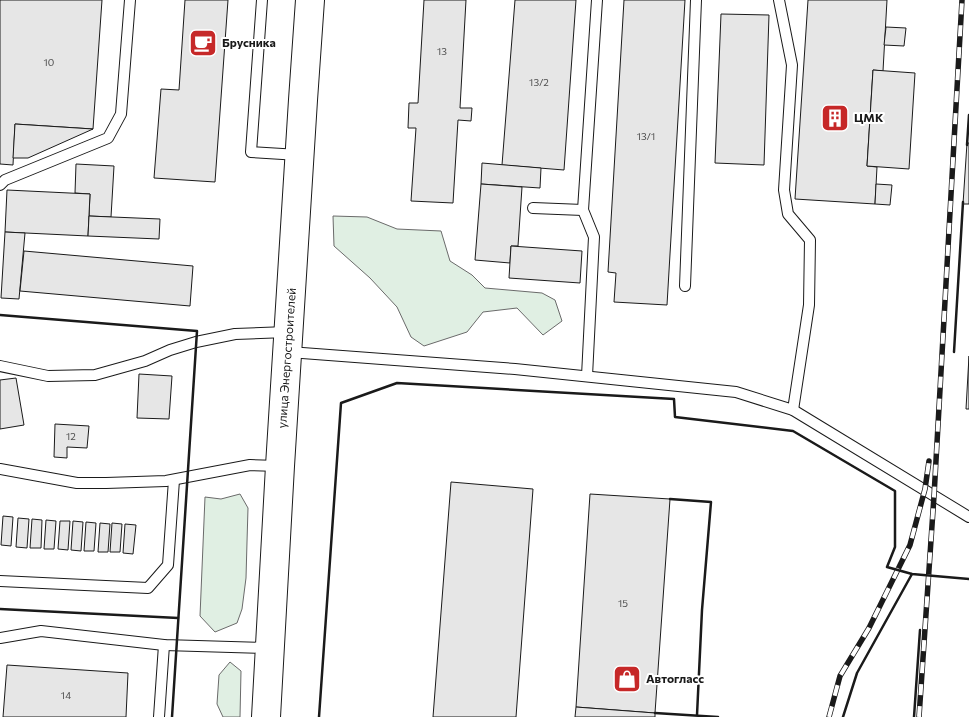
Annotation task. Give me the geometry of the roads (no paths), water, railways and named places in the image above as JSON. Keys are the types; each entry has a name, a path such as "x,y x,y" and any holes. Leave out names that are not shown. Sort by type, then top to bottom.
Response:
{"main road":[{"name":"улица Энергостроителей","path":"266,717 310,0"}],"lane":[{"path":"0,185 5,180 108,138 121,114 130,0"},
{"path":"262,0 251,152 299,155"},
{"path":"587,376 594,237 583,210 597,0"},
{"path":"685,286 696,0"},
{"path":"778,0 792,65 784,190 788,214 810,240 809,305 793,410"},
{"path":"533,208 583,210"},
{"path":"0,366 48,376 95,375 145,361 170,350 235,334 515,369 736,392 793,410 969,516"},
{"path":"0,469 77,483 116,483 174,480 250,465 280,466"},
{"path":"0,582 148,588 168,565 174,480"},
{"path":"0,638 41,631 164,645 270,648"},
{"path":"159,717 164,645"}],"railway":[{"path":"919,717 934,496 962,0"},
{"path":"829,717 840,676 869,628 910,545 925,489 929,461"}],"place":[{"name":"Брусника","path":"203,43"},
{"name":"ЦМК","path":"835,118"},
{"name":"Автогласс","path":"627,679"}]}
